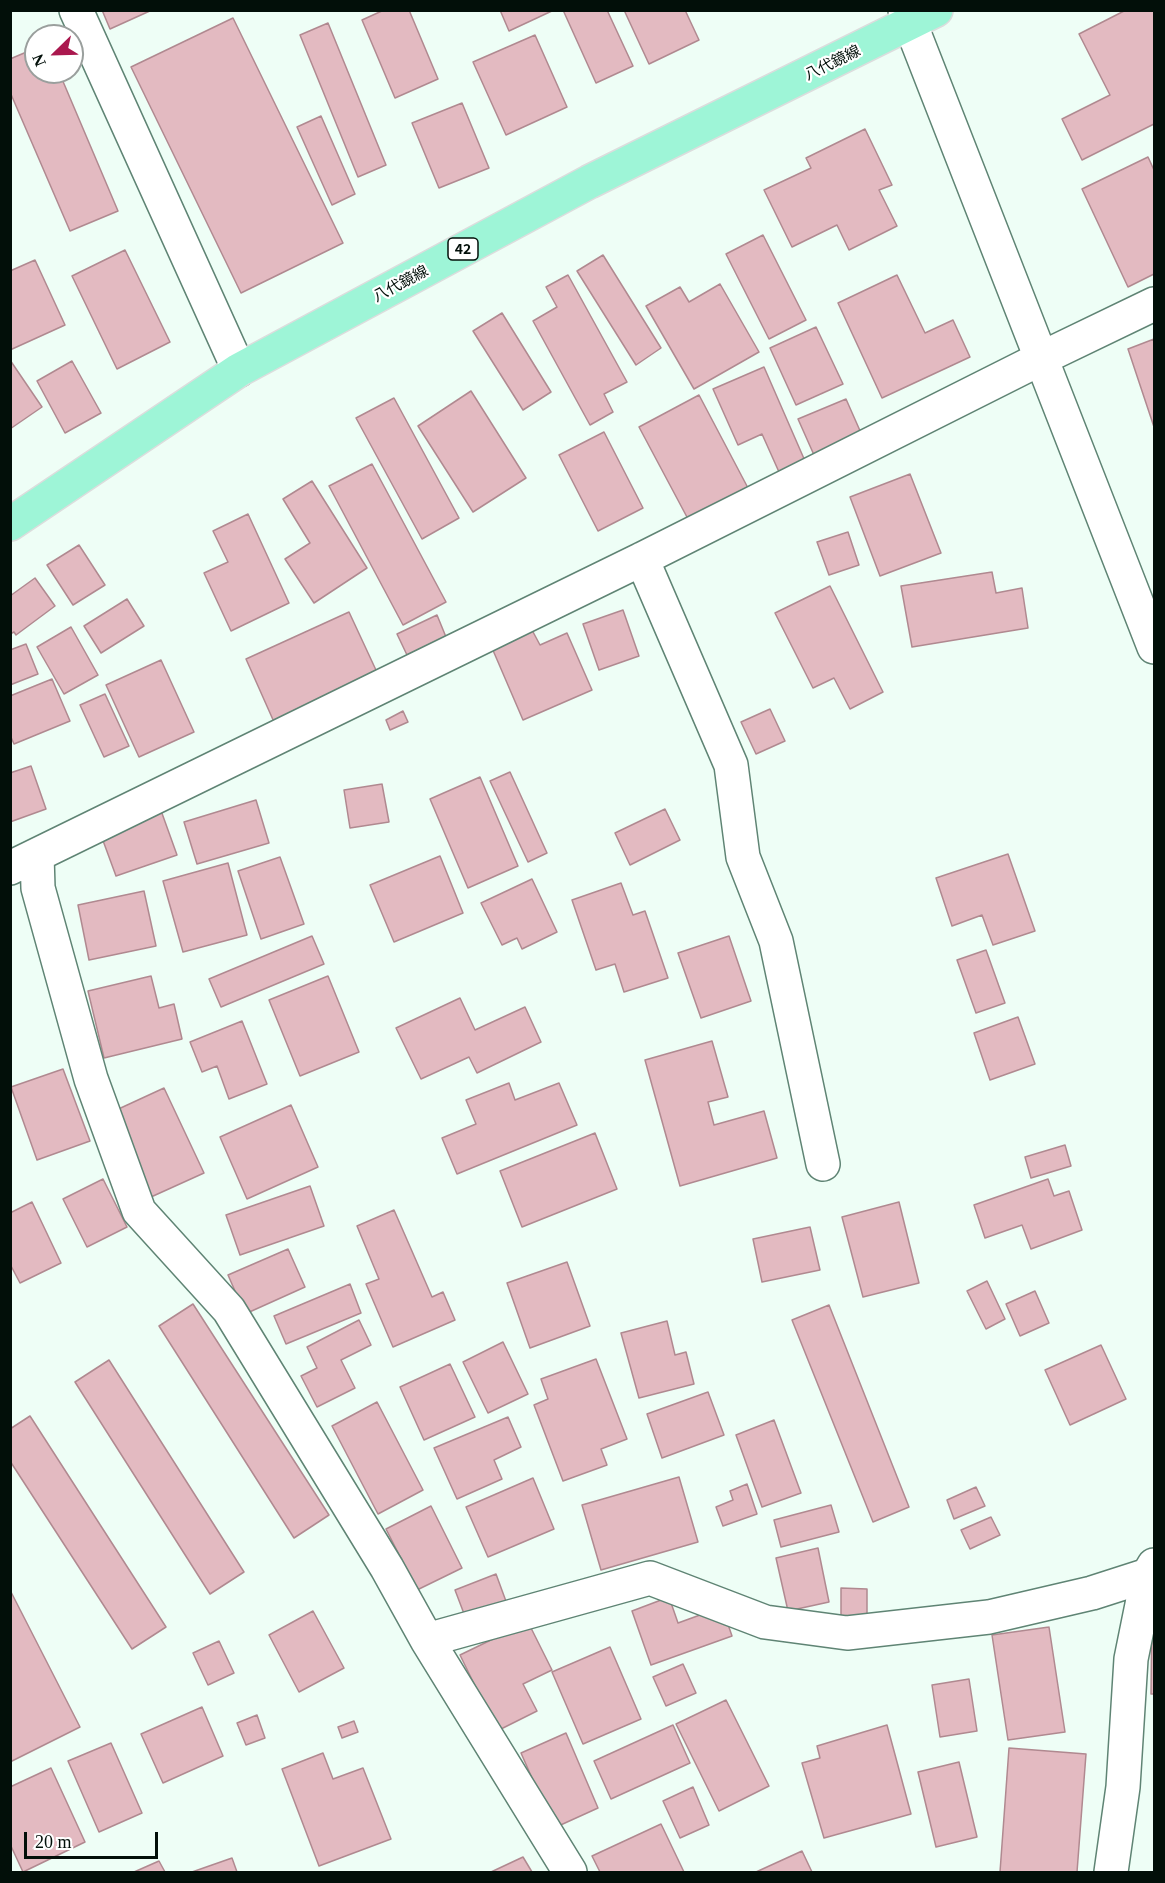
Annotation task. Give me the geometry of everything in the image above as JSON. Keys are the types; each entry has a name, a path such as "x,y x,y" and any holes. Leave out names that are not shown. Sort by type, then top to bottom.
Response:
{"main road":[{"name":"八代鏡線","path":"10,524 239,370 589,182 917,15"}],"street":[{"path":"76,10 239,370"},
{"path":"917,15 1042,358 1155,647"},
{"path":"570,1872 427,1640 387,1568 229,1310 139,1211 91,1079 38,888 24,862 1155,304"},
{"path":"642,559 731,765 743,857 776,941 823,1164"},
{"path":"427,1640 650,1578 765,1622 848,1633 989,1617 1092,1593 1152,1572"},
{"path":"1111,1872 1123,1787 1131,1659 1152,1572"}],"building":[{"path":"102,10 152,10 110,29"},
{"path":"384,10 409,10 438,79 395,98 362,20"},
{"path":"500,10 554,10 509,31"},
{"path":"563,10 607,10 633,66 596,83"},
{"path":"624,10 685,10 699,40 649,64"},
{"path":"1126,10 1154,10 1154,124 1082,160 1062,119 1110,95 1079,34"},
{"path":"233,18 343,243 241,293 131,67"},
{"path":"328,23 386,165 358,177 300,35"},
{"path":"535,35 567,107 506,135 473,62"},
{"path":"24,53 24,84 64,84 118,211 70,231 10,92 10,59"},
{"path":"462,103 489,168 439,188 412,123"},
{"path":"321,116 355,194 332,205 297,127"},
{"path":"865,129 892,185 879,190 897,226 849,250 837,225 792,247 764,190 811,168 806,158"},
{"path":"1148,157 1154,170 1154,274 1128,287 1082,189"},
{"path":"763,235 806,320 769,339 726,254"},
{"path":"125,250 170,342 117,369 72,276"},
{"path":"603,255 661,348 636,365 577,271"},
{"path":"35,260 65,325 10,350 10,271"},
{"path":"568,275 627,382 604,394 613,412 590,425 533,321 557,307 546,287"},
{"path":"897,275 925,333 953,320 970,357 882,398 838,303"},
{"path":"720,284 759,352 694,389 646,306 680,287 689,302"},
{"path":"502,313 551,392 523,410 473,331"},
{"path":"816,327 843,384 796,405 770,348"},
{"path":"1154,339 1154,427 1128,349"},
{"path":"10,360 42,407 10,429"},
{"path":"72,361 101,413 65,433 37,381"},
{"path":"764,367 805,461 779,472 762,434 738,445 713,389"},
{"path":"471,391 526,478 473,512 418,426"},
{"path":"699,395 748,488 688,519 639,427"},
{"path":"394,398 459,518 422,539 356,418"},
{"path":"846,399 861,433 814,455 798,419"},
{"path":"604,432 643,508 598,531 559,455"},
{"path":"372,464 446,602 403,625 329,486"},
{"path":"910,474 941,553 880,576 850,497"},
{"path":"312,481 367,568 314,603 285,559 310,543 283,499"},
{"path":"248,514 289,603 231,631 204,573 228,562 213,531"},
{"path":"848,532 859,565 829,575 817,542"},
{"path":"79,545 105,585 73,605 47,565"},
{"path":"992,572 996,593 1022,588 1028,628 912,647 901,586"},
{"path":"35,578 55,606 16,635 14,632 10,634 10,596"},
{"path":"830,586 883,692 850,709 834,678 813,688 775,613"},
{"path":"127,599 144,626 101,653 84,626"},
{"path":"623,610 639,656 599,670 583,624"},
{"path":"349,612 382,683 278,731 246,659"},
{"path":"437,615 446,637 407,655 397,634"},
{"path":"71,627 98,675 64,694 37,647"},
{"path":"532,630 540,645 567,633 592,690 523,720 492,648"},
{"path":"26,644 38,674 10,685 10,650"},
{"path":"161,660 194,732 139,757 106,685"},
{"path":"52,679 70,721 14,744 10,735 10,696"},
{"path":"105,694 129,746 104,757 80,705"},
{"path":"770,709 785,741 756,754 741,722"},
{"path":"403,711 408,722 390,730 386,720"},
{"path":"31,766 46,809 10,822 10,773"},
{"path":"510,772 547,853 528,862 490,781"},
{"path":"480,777 518,866 468,888 430,799"},
{"path":"382,784 389,822 350,828 344,790"},
{"path":"256,800 269,843 197,864 184,822"},
{"path":"159,805 177,855 116,876 98,827"},
{"path":"665,809 680,840 630,865 615,833"},
{"path":"1008,854 1035,931 993,945 982,915 952,926 936,878"},
{"path":"440,856 463,913 394,942 370,885"},
{"path":"280,857 304,924 261,939 238,871"},
{"path":"228,863 247,935 183,952 163,881"},
{"path":"532,879 557,932 522,949 517,938 502,945 481,903"},
{"path":"621,883 633,915 645,911 668,978 624,992 615,964 596,970 572,900"},
{"path":"144,891 156,946 89,960 78,905"},
{"path":"312,936 324,964 221,1007 209,979"},
{"path":"729,936 751,1001 701,1018 678,953"},
{"path":"986,950 1005,1003 976,1013 957,960"},
{"path":"151,976 159,1008 174,1004 182,1039 104,1058 88,991"},
{"path":"328,976 359,1052 300,1076 269,1000"},
{"path":"460,998 475,1030 525,1007 541,1042 477,1073 469,1057 421,1079 396,1028"},
{"path":"1018,1017 1035,1064 990,1080 974,1033"},
{"path":"242,1021 267,1084 229,1099 217,1066 202,1072 190,1042"},
{"path":"712,1041 728,1097 708,1102 714,1125 764,1111 777,1158 680,1186 645,1060"},
{"path":"63,1069 90,1141 37,1160 11,1087"},
{"path":"509,1083 515,1100 559,1083 577,1125 457,1174 442,1138 476,1124 466,1100"},
{"path":"164,1088 204,1173 151,1197 112,1112"},
{"path":"291,1105 318,1167 247,1199 220,1137"},
{"path":"595,1133 617,1189 522,1227 500,1171"},
{"path":"1065,1145 1071,1166 1031,1178 1025,1157"},
{"path":"103,1179 127,1227 87,1247 63,1199"},
{"path":"1048,1179 1054,1196 1069,1191 1082,1230 1031,1249 1022,1225 985,1238 974,1205"},
{"path":"310,1186 324,1226 240,1255 226,1215"},
{"path":"32,1202 61,1263 20,1283 10,1264 10,1213"},
{"path":"899,1202 919,1283 863,1297 842,1217"},
{"path":"394,1210 432,1297 443,1292 455,1320 393,1347 366,1284 379,1279 357,1226"},
{"path":"810,1227 820,1270 762,1282 753,1239"},
{"path":"288,1249 305,1287 245,1314 228,1275"},
{"path":"567,1262 590,1326 530,1348 507,1283"},
{"path":"987,1281 1005,1319 986,1329 967,1291"},
{"path":"350,1284 361,1313 286,1344 274,1316"},
{"path":"1035,1291 1049,1323 1020,1336 1006,1304"},
{"path":"193,1304 329,1515 294,1538 159,1326"},
{"path":"829,1305 909,1507 873,1522 792,1320"},
{"path":"359,1320 371,1345 341,1360 355,1388 317,1407 301,1376 317,1368 307,1347"},
{"path":"667,1321 675,1355 686,1352 694,1384 639,1398 621,1333"},
{"path":"503,1342 528,1394 488,1413 463,1362"},
{"path":"1101,1345 1126,1399 1070,1425 1045,1370"},
{"path":"596,1359 627,1439 601,1449 607,1465 563,1481 534,1405 548,1399 541,1379"},
{"path":"109,1360 244,1572 210,1594 75,1382"},
{"path":"450,1364 475,1417 424,1440 400,1387"},
{"path":"708,1392 724,1435 662,1458 647,1414"},
{"path":"377,1402 423,1490 378,1514 332,1426"},
{"path":"30,1416 166,1627 132,1649 10,1461 10,1429"},
{"path":"508,1417 521,1447 494,1460 502,1479 457,1499 434,1448"},
{"path":"774,1420 801,1493 762,1507 736,1435"},
{"path":"679,1477 698,1542 601,1570 582,1505"},
{"path":"533,1478 554,1529 488,1557 466,1507"},
{"path":"747,1484 757,1514 723,1526 716,1507 733,1500 730,1491"},
{"path":"976,1487 985,1506 954,1519 947,1500"},
{"path":"831,1505 839,1532 781,1547 774,1520"},
{"path":"431,1506 462,1568 417,1590 386,1529"},
{"path":"991,1517 1000,1535 970,1549 961,1530"},
{"path":"818,1548 829,1602 788,1611 776,1558"},
{"path":"496,1574 507,1604 466,1619 455,1590"},
{"path":"841,1588 867,1589 867,1617 841,1616"},
{"path":"10,1590 80,1727 10,1762"},
{"path":"669,1597 678,1623 722,1607 732,1636 651,1665 632,1611"},
{"path":"1152,1605 1154,1605 1154,1694 1151,1694"},
{"path":"313,1611 344,1668 299,1692 269,1635"},
{"path":"528,1622 552,1670 523,1684 537,1711 497,1731 460,1655"},
{"path":"1049,1627 1065,1732 1008,1740 992,1635"},
{"path":"219,1641 234,1673 208,1685 193,1653"},
{"path":"610,1647 641,1719 583,1744 552,1672"},
{"path":"683,1664 696,1693 666,1706 653,1677"},
{"path":"969,1679 977,1731 940,1737 932,1685"},
{"path":"726,1700 769,1786 719,1811 676,1724"},
{"path":"202,1707 223,1756 163,1783 141,1734"},
{"path":"257,1715 265,1738 246,1745 237,1723"},
{"path":"354,1721 358,1732 342,1738 338,1727"},
{"path":"673,1725 690,1763 611,1799 594,1761"},
{"path":"887,1725 911,1814 824,1838 802,1763 820,1758 817,1746"},
{"path":"566,1733 598,1808 554,1828 521,1753"},
{"path":"111,1743 142,1813 99,1832 68,1761"},
{"path":"1009,1748 1086,1754 1077,1872 1000,1872"},
{"path":"323,1753 333,1779 363,1768 391,1839 319,1866 282,1769"},
{"path":"959,1762 977,1837 936,1847 918,1772"},
{"path":"51,1768 85,1842 23,1872 10,1844 10,1787"},
{"path":"693,1787 709,1825 680,1838 663,1801"},
{"path":"661,1824 684,1872 600,1872 592,1856"},
{"path":"802,1851 812,1872 756,1872"},
{"path":"523,1857 532,1872 491,1872"},
{"path":"232,1858 237,1872 192,1872"},
{"path":"159,1861 165,1872 134,1872"}]}
